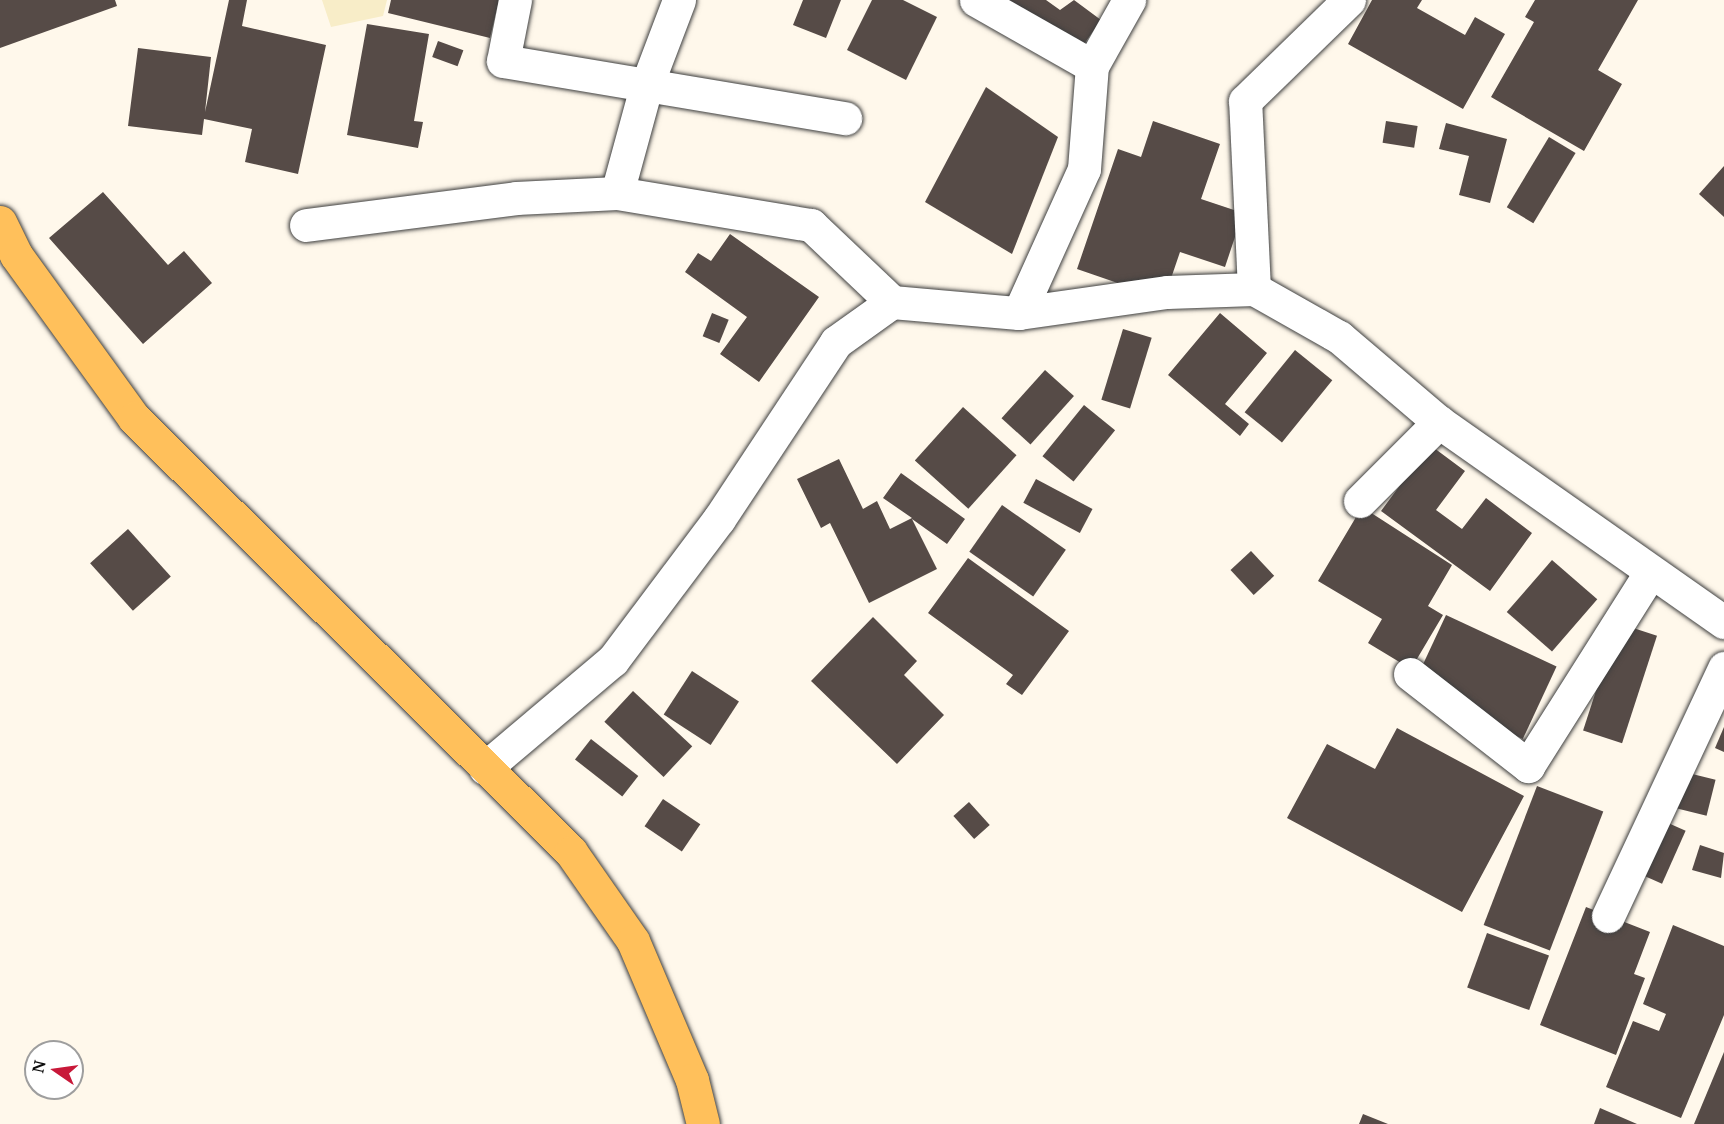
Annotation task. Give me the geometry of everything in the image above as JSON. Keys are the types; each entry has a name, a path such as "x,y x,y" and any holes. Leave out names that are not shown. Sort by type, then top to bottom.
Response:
{"main road":[{"path":"0,222 16,255 134,418 571,852 633,941 692,1080 703,1124"}],"street":[{"path":"515,0 503,61 646,87 845,118"},
{"path":"617,192 646,87 680,0"},
{"path":"976,0 1092,66"},
{"path":"1019,313 1084,169 1092,66 1129,0"},
{"path":"1254,289 1245,101 1349,0"},
{"path":"306,225 516,198 617,192 811,225 892,302 1019,313 1167,292 1254,289 1339,337 1439,422 1650,573 1724,622"},
{"path":"484,768 613,660 719,519 836,342 892,302"},
{"path":"1360,501 1439,422"},
{"path":"1410,674 1528,766 1650,573"},
{"path":"1608,916 1724,668"}],"shaded area":[{"path":"322,0 387,0 383,16 331,27"}],"building":[{"path":"0,0 115,0 117,6 0,48"},
{"path":"229,0 247,0 242,26 326,45 298,174 245,162 252,129 204,119 202,135 128,126 138,48 211,57 205,112"},
{"path":"391,0 499,0 490,38 388,13"},
{"path":"803,0 841,0 826,38 793,25"},
{"path":"872,0 903,0 937,17 906,80 847,50"},
{"path":"974,0 1046,0 1060,10 1074,0 1101,20 1068,67"},
{"path":"1372,0 1422,0 1417,8 1465,35 1475,17 1505,34 1463,109 1348,44"},
{"path":"1535,0 1638,0 1598,70 1622,84 1584,151 1491,97 1534,22 1525,17"},
{"path":"367,24 429,34 414,121 423,122 418,148 347,135"},
{"path":"438,41 463,50 458,66 432,57"},
{"path":"986,87 1058,137 1012,254 925,202"},
{"path":"1153,121 1220,144 1201,199 1243,213 1225,267 1180,252 1164,299 1077,269 1118,149 1141,157"},
{"path":"1386,121 1418,126 1414,148 1383,143"},
{"path":"1446,123 1507,139 1490,203 1459,195 1469,156 1439,149"},
{"path":"1549,137 1576,153 1533,223 1507,207"},
{"path":"1724,166 1724,217 1699,194"},
{"path":"103,192 168,265 184,251 212,283 143,344 49,238"},
{"path":"730,234 819,297 759,382 720,354 747,317 685,272 698,253 711,261"},
{"path":"712,313 729,320 719,343 703,336"},
{"path":"1220,313 1267,353 1225,404 1249,424 1240,436 1168,375"},
{"path":"1123,329 1152,338 1130,409 1101,400"},
{"path":"1295,350 1332,380 1282,442 1245,412"},
{"path":"1045,370 1074,396 1030,444 1002,418"},
{"path":"1084,405 1115,430 1074,481 1042,456"},
{"path":"963,407 1017,455 968,509 915,461"},
{"path":"1430,445 1465,471 1436,510 1462,529 1486,498 1532,533 1490,591 1381,511"},
{"path":"839,459 863,509 877,501 890,529 912,518 883,498 901,473 965,519 947,544 912,519 937,569 869,603 830,523 821,528 797,479"},
{"path":"1036,479 1093,509 1080,533 1023,503"},
{"path":"1002,505 1066,550 1033,596 969,552"},
{"path":"1362,507 1452,565 1428,606 1443,615 1411,669 1368,643 1382,619 1318,581"},
{"path":"128,529 171,577 133,611 90,563"},
{"path":"1251,551 1274,576 1254,595 1231,570"},
{"path":"968,558 1069,631 1022,695 1006,684 1013,675 928,613"},
{"path":"1552,560 1597,599 1552,651 1507,612"},
{"path":"1446,615 1557,667 1523,739 1412,688"},
{"path":"873,617 917,661 904,675 944,715 897,764 811,681"},
{"path":"1618,623 1657,636 1622,743 1583,730"},
{"path":"692,671 739,701 711,745 664,715"},
{"path":"633,691 692,746 664,777 604,722"},
{"path":"1724,727 1724,752 1715,748"},
{"path":"1397,728 1524,796 1462,912 1287,818 1327,744 1375,769"},
{"path":"591,739 638,776 622,796 575,759"},
{"path":"1668,768 1716,780 1707,816 1659,804"},
{"path":"1537,786 1603,811 1550,951 1484,925"},
{"path":"663,799 700,824 682,852 645,826"},
{"path":"969,802 990,825 974,839 953,816"},
{"path":"1650,815 1686,831 1662,884 1626,868"},
{"path":"1700,845 1724,853 1721,878 1692,870"},
{"path":"1586,907 1650,932 1634,974 1645,978 1616,1055 1540,1025"},
{"path":"1673,925 1724,946 1724,1015 1681,1118 1606,1087 1633,1021 1659,1031 1666,1014 1643,1004"},
{"path":"1487,933 1549,956 1529,1010 1467,988"},
{"path":"1724,1052 1724,1124 1694,1124"},
{"path":"1600,1108 1637,1124 1594,1124"},
{"path":"1363,1114 1388,1124 1359,1124"}]}
